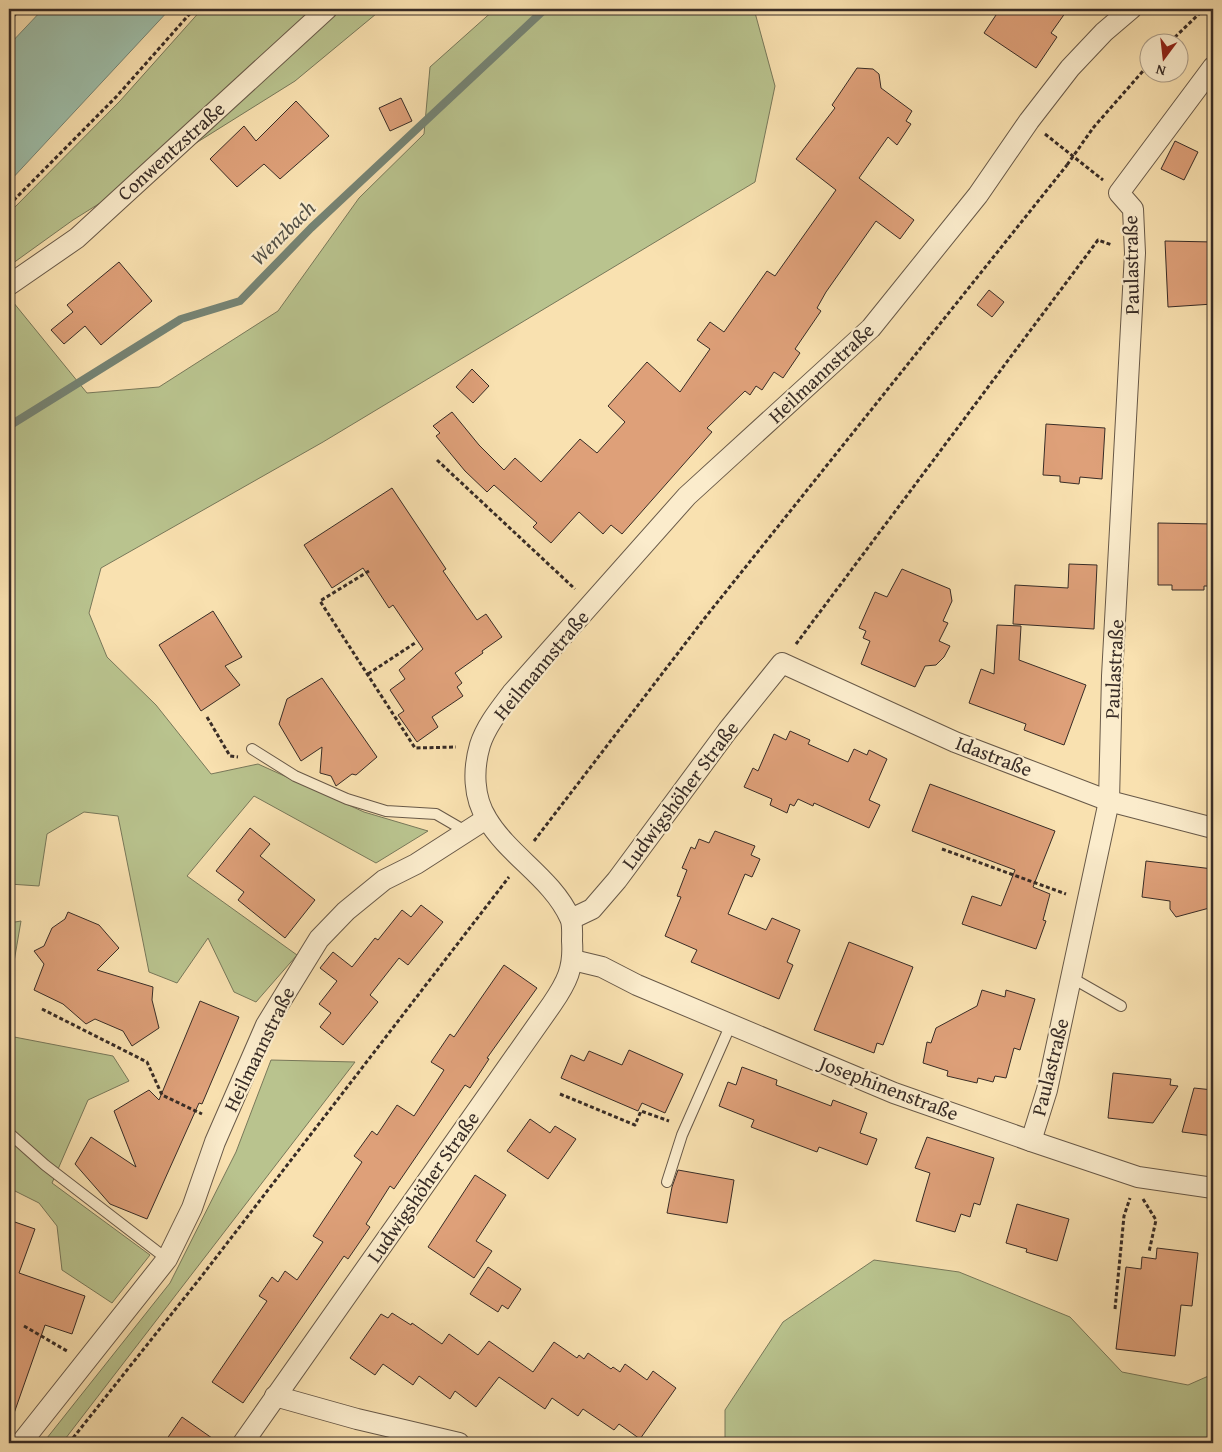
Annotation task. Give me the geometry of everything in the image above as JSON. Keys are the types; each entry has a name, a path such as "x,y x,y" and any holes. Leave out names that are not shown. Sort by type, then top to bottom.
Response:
{"street":[{"name":"Conwentzstraße","path":"9,285 76,238 327,9"},
{"name":"Heilmannstraße","path":"21,1443 88,1362 168,1259 192,1208 224,1123 266,1025 319,939 346,911 384,880 416,864 486,819 475,784 480,746 492,720 512,693 687,496 871,328 978,194 1029,121 1070,68 1104,32 1131,9"},
{"path":"1119,193 1213,68"},
{"name":"Paulastraße","path":"1031,1141 1047,1090 1108,801 1112,676 1135,253 1133,209 1119,193"},
{"name":"Idastraße","path":"782,662 954,742 1108,801 1213,828"},
{"name":"Ludwigshöher Straße","path":"570,919 592,909 617,880 728,730 782,662"},
{"name":"Ludwigshöher Straße","path":"243,1443 557,997 569,974 573,960 570,919 547,884 486,819"},
{"name":"Josephinenstraße","path":"573,960 602,967 637,985 894,1093 1138,1176 1213,1188"},
{"path":"276,1396 357,1419 459,1443"}],"lane":[{"path":"252,749 295,776 347,799 386,811 436,814 468,832"},
{"path":"1072,978 1120,1006"},
{"path":"667,1182 682,1135 730,1024"},
{"path":"9,1133 45,1165 168,1259"}],"path":[{"path":"9,21 20,9"},
{"path":"9,205 117,96 194,9"},
{"path":"1180,32 1204,9"},
{"path":"540,834 704,619 1067,165 1093,128 1140,74"},
{"path":"1029,121 1119,193"},
{"path":"782,662 1098,240 1135,253"},
{"path":"436,460 592,604"},
{"path":"368,571 320,601 415,748 480,746"},
{"path":"368,674 415,643"},
{"path":"942,849 1088,902"},
{"path":"69,1443 208,1269 507,880"},
{"path":"42,1009 147,1062 162,1095 224,1123"},
{"path":"560,1094 635,1125 641,1111 668,1122 672,1113"},
{"path":"1138,1176 1144,1202 1156,1220 1149,1252"},
{"path":"1115,1309 1124,1216 1138,1176"},
{"path":"24,1326 88,1362"}],"green space":[{"path":"202,9 382,9 295,81 73,220 9,266 9,213 120,101"},
{"path":"495,9 754,9 775,86 755,182 323,442 101,568 89,613 107,657 156,705 211,774 258,764 364,812 428,831 376,863 254,796 187,876 297,955 256,1002 234,992 208,938 177,983 149,972 118,816 84,812 47,834 39,886 9,884 9,304 13,302 87,393 159,387 278,311 359,198 424,134 430,67"},
{"path":"21,921 9,991 9,923"},
{"path":"9,1036 113,1056 129,1081 88,1100 52,1183 150,1255 112,1303 62,1270 57,1226 39,1203 9,1188"},
{"path":"271,1060 355,1062 62,1443 43,1443 170,1283 236,1152"},
{"path":"874,1260 959,1272 1070,1317 1122,1372 1188,1385 1213,1374 1213,1443 725,1443 725,1410 783,1322"}],"shaded area":[{"path":"43,9 170,9 9,182 9,45"}],"building":[{"path":"1000,9 1068,9 1051,33 1057,37 1036,68 984,33"},
{"path":"857,68 873,69 879,74 881,88 912,111 906,121 911,124 897,145 888,137 859,178 914,220 900,239 876,221 826,292 817,308 821,311 795,349 800,353 783,378 774,372 762,390 756,386 750,395 745,391 707,428 712,432 622,534 611,525 603,534 579,512 551,543 533,527 537,523 494,485 487,492 465,471 436,436 440,433 433,426 452,412 479,445 504,470 515,458 541,482 580,439 597,453 625,422 608,406 647,362 680,392 710,349 697,340 710,322 724,332 767,271 775,276 836,190 796,159 835,108 832,105"},
{"path":"401,98 412,121 390,131 379,108"},
{"path":"296,101 329,136 280,179 264,164 237,187 210,159 244,126 256,141"},
{"path":"1175,141 1198,152 1184,180 1161,169"},
{"path":"1165,241 1213,242 1213,304 1168,307"},
{"path":"119,262 152,301 101,345 85,326 64,344 51,330 73,312 67,305"},
{"path":"989,290 1004,302 992,317 977,305"},
{"path":"472,369 489,386 473,403 456,387"},
{"path":"1046,424 1105,428 1102,479 1080,477 1079,484 1060,482 1060,476 1043,475"},
{"path":"392,488 446,569 443,571 477,620 486,614 502,637 455,673 462,683 457,687 463,696 432,717 438,727 417,742 398,715 404,711 390,690 405,679 399,670 423,649 393,605 389,608 363,568 332,588 304,545"},
{"path":"1158,523 1213,524 1213,586 1204,586 1204,590 1172,590 1172,585 1158,585"},
{"path":"1069,564 1097,565 1094,629 1013,624 1015,585 1068,588"},
{"path":"902,569 950,589 952,601 943,621 948,623 939,641 950,646 944,657 936,665 925,666 915,687 861,664 870,641 863,638 866,631 859,628 875,592 887,597"},
{"path":"213,611 242,657 225,666 240,685 201,711 159,645"},
{"path":"997,625 1021,626 1019,660 1086,685 1064,745 1024,730 1026,724 969,703 981,669 994,674"},
{"path":"322,678 377,757 356,775 352,774 336,786 331,776 320,773 322,747 301,761 279,724 287,699"},
{"path":"790,731 810,740 808,744 848,762 854,749 867,755 869,750 887,759 869,800 880,805 869,828 814,803 813,806 798,799 794,806 790,804 787,813 770,805 772,799 744,787 753,768 758,771 774,734 786,740"},
{"path":"930,784 1055,831 1033,887 1050,894 1043,920 1046,921 1036,949 962,924 972,896 1001,906 1015,870 912,831"},
{"path":"250,828 270,844 260,856 315,900 285,938 238,900 244,892 216,871"},
{"path":"715,831 755,846 751,855 760,859 752,877 745,874 728,914 766,930 772,918 800,930 787,962 793,965 779,999 691,962 697,950 665,936 681,897 677,896 687,870 682,868 691,847 695,849 699,839 709,843"},
{"path":"1146,861 1213,869 1213,907 1176,917 1170,909 1170,901 1142,897"},
{"path":"421,905 443,922 408,965 399,958 370,995 378,1002 343,1045 320,1027 331,1013 319,1004 337,981 320,968 333,952 352,967 375,938 378,940 402,910 411,917"},
{"path":"68,912 99,925 119,948 97,970 153,987 152,1000 159,1028 132,1046 123,1031 95,1019 86,1024 63,1004 34,990 44,964 34,951 44,946 52,928 65,919"},
{"path":"849,942 913,967 883,1045 877,1043 874,1053 814,1030"},
{"path":"504,965 537,988 487,1058 489,1059 470,1088 465,1085 394,1189 390,1186 366,1224 370,1227 348,1259 344,1256 243,1403 212,1382 267,1301 259,1296 272,1277 278,1282 285,1271 297,1280 323,1242 313,1236 362,1162 354,1156 372,1131 377,1135 397,1105 414,1116 444,1070 431,1062 450,1034 454,1037"},
{"path":"982,990 1005,997 1006,990 1035,999 1020,1050 1014,1048 1006,1078 995,1076 993,1082 978,1078 977,1083 947,1076 948,1071 923,1063 927,1042 931,1043 936,1028 977,1006"},
{"path":"200,1001 239,1017 202,1104 199,1103 147,1219 110,1204 75,1164 91,1137 136,1167 114,1111 149,1090 159,1100"},
{"path":"629,1050 683,1074 665,1113 642,1103 638,1111 561,1078 571,1055 584,1061 589,1051 622,1065"},
{"path":"742,1067 777,1080 776,1085 831,1106 833,1100 867,1113 860,1133 877,1139 867,1165 819,1147 817,1152 751,1127 754,1120 719,1106 728,1082 736,1085"},
{"path":"1113,1073 1171,1079 1170,1085 1178,1086 1153,1123 1108,1118"},
{"path":"1194,1088 1213,1090 1213,1136 1182,1132"},
{"path":"530,1119 550,1133 555,1126 576,1139 548,1179 507,1151"},
{"path":"927,1137 994,1158 980,1205 974,1203 970,1217 961,1214 955,1232 916,1221 930,1173 915,1168"},
{"path":"678,1170 734,1180 727,1223 667,1213 672,1187"},
{"path":"475,1175 506,1195 476,1241 492,1251 474,1278 428,1247"},
{"path":"1017,1204 1069,1219 1057,1261 1026,1252 1027,1249 1006,1243"},
{"path":"9,1220 35,1229 19,1273 85,1296 72,1334 45,1325 12,1419 9,1419"},
{"path":"1157,1248 1198,1253 1192,1306 1181,1305 1175,1356 1116,1349 1126,1267 1141,1269 1142,1257 1156,1259"},
{"path":"488,1267 521,1289 508,1309 502,1305 498,1312 470,1294"},
{"path":"392,1313 411,1325 412,1323 442,1344 449,1334 478,1355 489,1341 533,1372 554,1342 577,1358 579,1355 584,1359 588,1353 611,1369 613,1367 620,1372 625,1364 647,1380 653,1371 676,1388 640,1439 619,1424 614,1430 583,1409 578,1416 552,1398 545,1409 499,1377 476,1407 455,1391 450,1399 419,1376 413,1385 383,1364 375,1375 350,1358 381,1314 388,1318"},
{"path":"182,1417 219,1443 164,1443"}],"waterway":[{"name":"Wenzbach","path":"9,426 181,319 240,301 311,228 545,9"}]}
